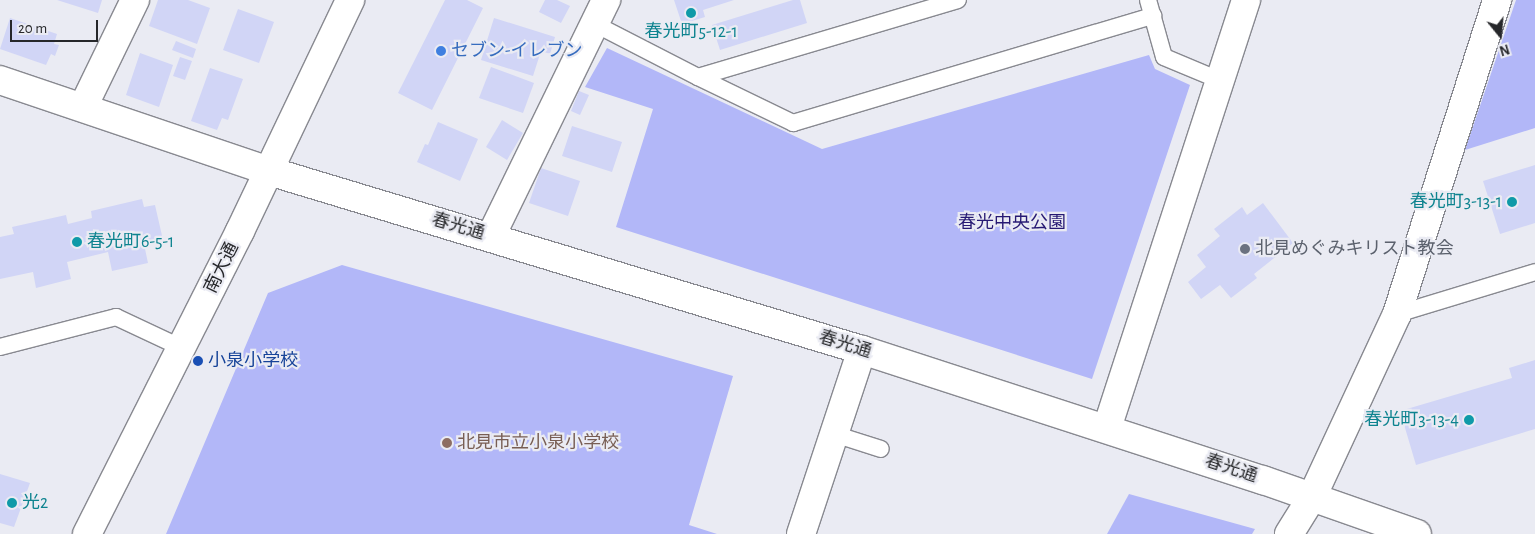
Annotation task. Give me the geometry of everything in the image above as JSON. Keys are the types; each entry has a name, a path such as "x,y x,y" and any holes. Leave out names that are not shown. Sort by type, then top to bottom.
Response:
{"street":[{"path":"83,107 136,0"},
{"name":"南大通","path":"88,534 269,171 350,0"},
{"path":"1107,428 1246,0"},
{"path":"1289,534 1312,497 1397,314 1497,0"},
{"path":"491,236 600,12"},
{"name":"春光通","path":"0,80 269,171 491,236 862,350 1107,428 1417,534"},
{"path":"801,534 862,350"}],"lane":[{"path":"698,77 958,0"},
{"path":"1148,0 1164,57 1219,80"},
{"path":"600,12 698,77 793,123 1153,16"},
{"path":"1397,314 1535,272"},
{"path":"0,347 116,317 182,348"},
{"path":"834,434 880,449"}],"green space":[{"path":"1516,0 1535,0 1535,128 1465,150"},
{"name":"春光中央公園","path":"607,48 822,149 1149,55 1155,69 1190,85 1092,379 616,227 653,109 585,87"},
{"name":"北見市立小泉小学校","path":"342,265 733,376 689,525 717,534 166,534 268,293"},
{"path":"1129,494 1255,529 1252,534 1107,534"}],"building":[{"path":"57,0 102,0 98,13"},
{"path":"158,0 188,0 210,8 197,44 149,26"},
{"name":"セブン-イレブン","path":"445,0 467,0 483,8 432,110 398,93"},
{"path":"545,0 557,0 570,6 561,23 539,12"},
{"name":"春光町5-12-1","path":"674,0 734,0 703,10 705,17 682,24"},
{"path":"793,0 800,0 807,23 720,50 712,25"},
{"path":"238,9 274,22 259,63 223,50"},
{"path":"10,18 57,34 54,44 59,45 55,56 51,54 46,65 0,49"},
{"path":"494,18 555,37 550,54 541,51 533,76 481,60"},
{"path":"176,41 196,49 193,58 172,50"},
{"path":"140,53 173,65 159,107 126,95"},
{"path":"180,57 192,61 185,80 173,76"},
{"path":"491,67 534,83 523,113 479,98"},
{"path":"210,68 243,79 228,120 222,118 217,130 191,121"},
{"path":"579,91 589,95 580,115 571,111"},
{"path":"502,120 523,133 507,160 486,147"},
{"path":"438,122 478,139 460,181 417,162 425,144 428,145"},
{"path":"572,126 622,142 612,172 562,156"},
{"name":"春光町3-13-1","path":"1535,165 1535,223 1500,234 1483,181"},
{"path":"541,168 580,181 568,216 529,203"},
{"name":"春光町6-5-1","path":"142,199 144,207 155,205 163,240 144,244 148,263 112,271 108,252 67,262 71,279 36,288 33,272 0,279 0,237 14,234 12,227 66,215 68,224 92,218 91,211"},
{"name":"北見めぐみキリスト教会","path":"1263,203 1293,243 1254,274 1257,278 1231,298 1220,285 1201,299 1188,282 1206,267 1197,255 1220,236 1214,229 1242,207 1247,215"},
{"name":"春光町3-13-4","path":"1535,360 1535,429 1416,465 1400,411 1512,378 1509,368"},
{"name":"光2","path":"0,474 30,483 14,527 0,523"}],"place":[{"name":"春光町5-12-1","path":"691,13"},
{"name":"セブン-イレブン","path":"441,51"},
{"name":"春光町3-13-1","path":"1512,202"},
{"name":"春光町6-5-1","path":"77,242"},
{"name":"北見めぐみキリスト教会","path":"1245,249"},
{"name":"小泉小学校","path":"198,361"},
{"name":"春光町3-13-4","path":"1469,420"},
{"name":"北見市立小泉小学校","path":"447,443"},
{"name":"光2","path":"12,503"}]}
